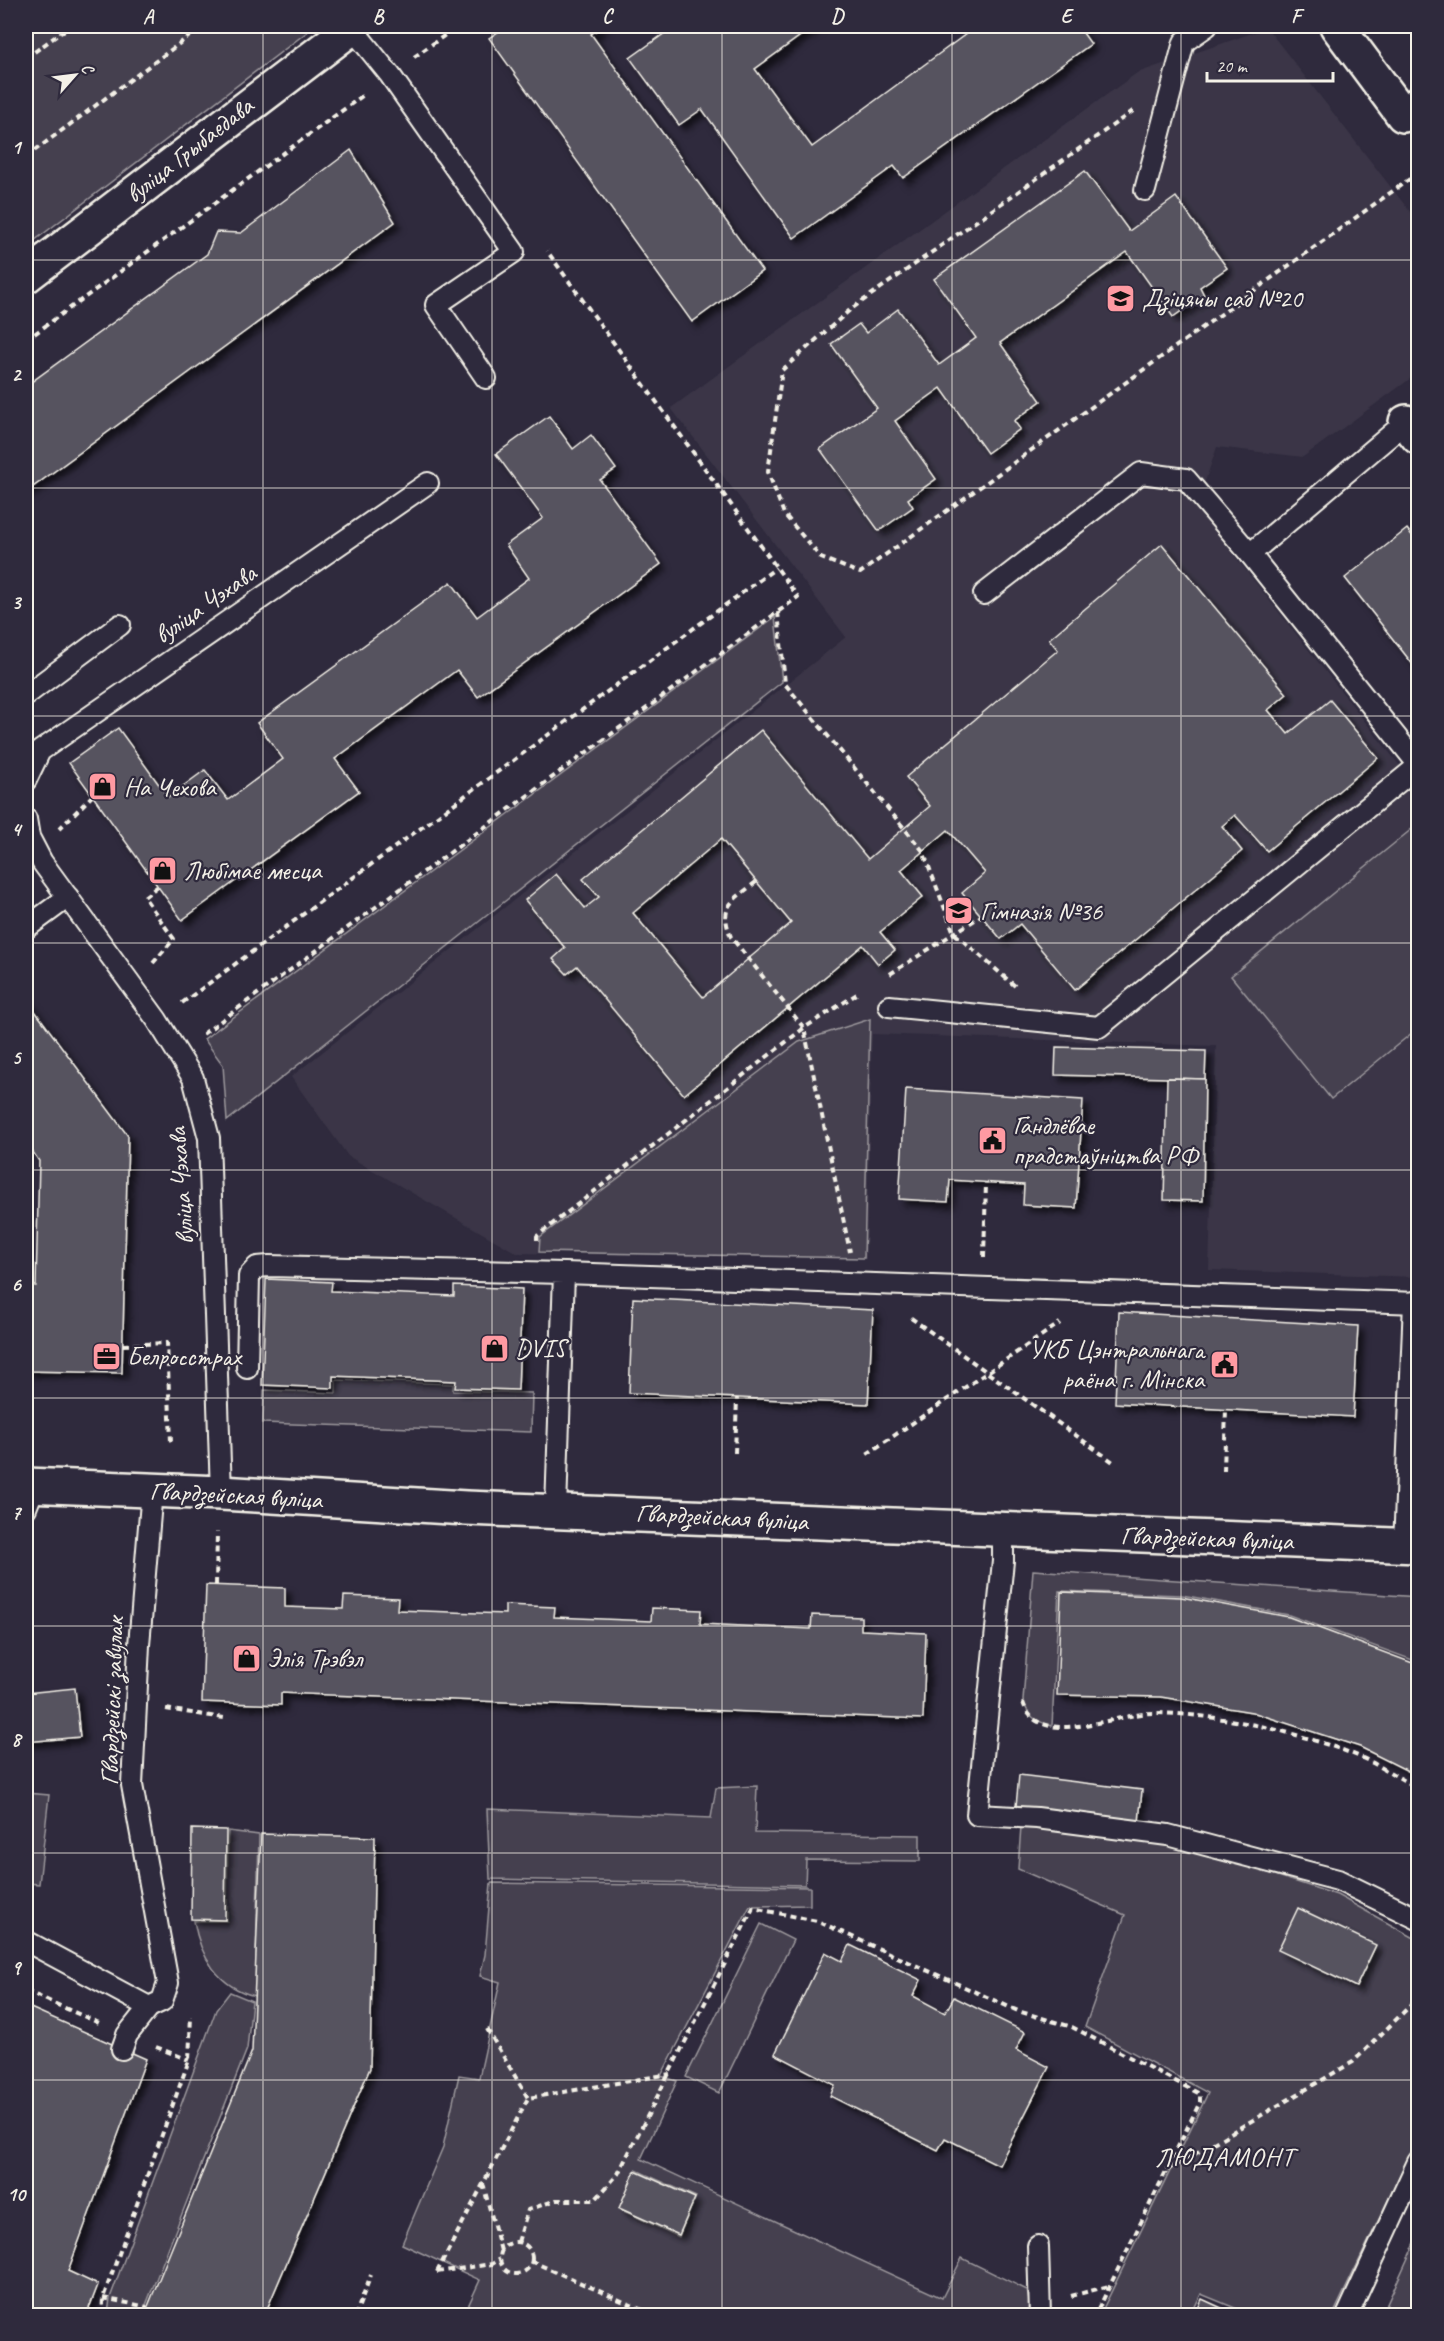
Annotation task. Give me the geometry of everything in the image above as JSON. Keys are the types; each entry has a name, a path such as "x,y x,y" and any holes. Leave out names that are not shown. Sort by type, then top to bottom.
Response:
{"street":[{"name":"вуліца Грыбаедава","path":"26,276 353,26"},
{"path":"1337,26 1402,115 1419,104"},
{"name":"Гвардзейская вуліца","path":"29,1493 152,1490 219,1507 556,1509 1411,1546"}],"lane":[{"path":"353,26 514,252 436,306 486,378"},
{"path":"1145,190 1184,42 1207,26"},
{"path":"1250,554 1412,429"},
{"path":"889,1006 1099,1027 1419,765 1250,554 1186,479 1141,474 984,594"},
{"name":"вуліца Чэхава","path":"26,780 40,751 428,483"},
{"path":"26,695 120,625"},
{"name":"вуліца Чэхава","path":"26,819 31,857 68,897 157,1020 193,1078 208,1138 219,1507"},
{"path":"26,928 68,897"},
{"path":"247,1368 249,1276 257,1268 269,1266 564,1273 1416,1303 1411,1546"},
{"path":"556,1509 564,1273"},
{"name":"Гвардзейскі завулак","path":"149,2007 162,2001 168,1983 132,1785 152,1490"},
{"path":"1003,1529 1003,1561 982,1750 978,1815 1037,1818 1168,1835 1338,1880 1419,1919"},
{"path":"26,1941 149,2007 127,2035 122,2049"},
{"path":"1347,2316 1419,2162"},
{"path":"1038,2246 1040,2316"}],"path":[{"path":"26,58 70,26"},
{"path":"26,157 203,26"},
{"path":"26,340 458,26"},
{"path":"1173,82 851,309 782,370 768,472 784,514 821,558 860,573 1419,173"},
{"path":"196,1039 798,597 600,325"},
{"path":"174,1008 776,568"},
{"path":"777,611 785,684 922,851 954,933"},
{"path":"756,882 729,904 724,914 726,925 731,937 804,1028 852,1258 861,1283"},
{"path":"147,970 174,939 144,897 158,886"},
{"path":"537,1245 537,1236 804,1028"},
{"path":"983,1262 986,1183"},
{"path":"867,1454 1107,1292"},
{"path":"909,1317 1116,1464"},
{"path":"123,1345 167,1343 171,1442"},
{"path":"735,1453 737,1398"},
{"path":"1224,1471 1226,1409"},
{"path":"216,1585 219,1507"},
{"path":"1023,1690 1022,1701 1026,1714 1034,1722 1053,1729 1152,1713 1248,1722 1358,1756 1419,1788"},
{"path":"154,1708 224,1718"},
{"path":"518,2242 528,2210 556,2200 595,2200 618,2174 671,2074 753,1908 817,1921 1018,2011 1072,2027 1200,2094 1200,2102 1095,2316"},
{"path":"1167,2171 1353,2062 1419,1998"},
{"path":"102,2316 103,2298 189,2061 191,2014"},
{"path":"487,2029 528,2098"},
{"path":"528,2098 671,2074"},
{"path":"500,2259 492,2264 437,2272 528,2098"},
{"path":"483,2184 504,2269 513,2275 525,2272 531,2261 529,2250 518,2242 510,2243 501,2252"},
{"path":"531,2261 656,2316"},
{"path":"355,2316 371,2275"},
{"path":"103,2298 147,2307"},
{"path":"880,2316 904,2310 919,2316"}],"shaded area":[{"path":"26,26 315,26 26,247"},
{"name":"Гімназія №36","path":"1267,28 1418,222 1418,373 1303,457 1217,447 1196,507 1418,789 1418,1277 1209,1270 1216,1046 872,1034 866,1259 517,1253 348,1156 291,1077 846,637 671,408 1137,73"},
{"path":"775,617 782,682 227,1121 223,1065 204,1039"},
{"path":"1418,824 1418,1028 1331,1099 1231,976"},
{"path":"870,1019 864,1258 539,1252 540,1237 799,1042"},
{"path":"336,1380 453,1384 453,1391 532,1393 531,1432 263,1423 264,1390 336,1393"},
{"path":"1033,1570 1418,1597 1418,1662 1289,1615 1182,1595 1059,1591 1052,1726 1034,1718 1023,1701"},
{"path":"757,1786 755,1833 920,1835 920,1861 806,1860 805,1885 490,1879 487,1809 711,1818 716,1788"},
{"path":"26,1793 49,1795 39,1884 26,1883"},
{"path":"1021,1826 1164,1845 1219,1857 1337,1895 1418,1940 1418,2145 1412,2150 1333,2315 1252,2315 1201,2294 1191,2315 1100,2315 1208,2093 1085,2027 1125,1915 1018,1869"},
{"path":"228,1831 259,1835 255,1996 242,1992 221,1978 206,1958 194,1921 227,1921"},
{"path":"491,1883 810,1887 810,1905 750,1906 661,2076 677,2081 641,2159 942,2298 962,2258 1027,2290 1028,2315 464,2315 480,2280 402,2244 443,2147 459,2075 479,2078 500,1982 480,1976 485,1955","holes":["636,2170 696,2197 679,2237 619,2209"]},
{"path":"761,1924 793,1940 719,2093 686,2077"},
{"path":"230,1992 252,2001 247,2049 142,2315 108,2315 110,2298 216,2010"},
{"path":"1418,2236 1418,2315 1382,2315"}],"building":[{"path":"507,26 603,26 591,34 762,271 692,322 489,38"},
{"path":"675,26 814,26 755,69 812,147 977,26 1078,26 1091,44 903,178 894,166 794,238 702,109 679,125 630,58"},
{"path":"351,150 395,222 26,492 26,386 207,254 216,232 241,233"},
{"path":"1085,171 1129,231 1176,197 1227,268 1200,287 1204,295 1173,317 1127,252 1000,343 1041,401 1014,421 1020,429 987,453 941,388 895,421 936,479 908,499 913,507 879,531 820,449 877,408 831,344 859,324 866,333 898,309 939,365 976,338 934,279"},
{"path":"549,416 573,449 591,435 616,469 600,480 661,564 478,697 457,670 335,759 359,791 182,920 69,763 118,728 168,797 205,770 228,800 283,759 257,723 451,582 477,617 529,578 506,545 543,518 496,454"},
{"path":"1407,529 1418,543 1418,671 1345,578"},
{"path":"1162,544 1287,694 1268,710 1288,734 1330,700 1378,758 1267,851 1235,815 1222,826 1242,851 1075,990 1020,924 1001,939 962,893 985,873 948,830 901,870 923,897 880,932 895,950 878,964 863,945 684,1095 577,966 567,974 553,959 565,948 525,900 556,874 585,908 599,897 583,879 761,730 868,859 930,806 906,777 1058,650 1049,639","holes":["721,839 791,923 703,997 633,913"]},
{"path":"26,999 128,1136 122,1373 26,1371 26,1286 36,1286 39,1161 26,1142"},
{"path":"1056,1047 1206,1051 1205,1079 1055,1075"},
{"path":"1167,1078 1205,1079 1203,1201 1164,1200"},
{"name":"Гандлёвае прадстаўніцтва РФ","path":"906,1089 1083,1100 1076,1208 1023,1205 1024,1185 950,1180 948,1202 899,1199"},
{"path":"266,1279 332,1282 331,1291 454,1296 454,1286 522,1289 518,1390 455,1388 456,1381 333,1376 333,1388 262,1385"},
{"path":"633,1298 873,1310 868,1404 629,1393"},
{"path":"1119,1312 1358,1326 1353,1417 1115,1403"},
{"path":"206,1585 285,1588 285,1607 343,1609 344,1596 398,1598 397,1610 505,1614 505,1605 555,1607 554,1617 651,1621 652,1608 701,1610 700,1624 811,1629 812,1615 861,1617 861,1630 926,1633 923,1719 281,1693 281,1705 202,1702"},
{"path":"1061,1592 1181,1597 1289,1617 1418,1665 1418,1776 1360,1747 1252,1712 1161,1697 1057,1695"},
{"path":"75,1688 80,1737 26,1742 26,1693"},
{"path":"1019,1775 1142,1790 1139,1822 1016,1806"},
{"path":"192,1829 226,1830 225,1920 191,1919"},
{"path":"261,1834 375,1837 370,2068 264,2316 144,2316 252,2051"},
{"path":"1298,1908 1376,1945 1356,1987 1278,1950"},
{"path":"850,1945 921,1980 913,1996 945,2013 954,1997 1025,2032 1016,2050 1049,2067 999,2165 945,2138 938,2150 830,2096 835,2085 775,2054 825,1952 842,1961"},
{"path":"26,2006 146,2059 68,2271 98,2285 86,2316 26,2316"},
{"path":"635,2171 695,2198 679,2235 619,2208"},
{"path":"1202,2299 1239,2316 1195,2316"}],"place":[{"name":"Дзіцячы сад №20","path":"1121,298"},
{"name":"На Чехова","path":"103,787"},
{"name":"Любімае месца","path":"163,870"},
{"name":"Гімназія №36","path":"959,911"},
{"name":"Гандлёвае прадстаўніцтва РФ","path":"992,1140"},
{"name":"DVIS","path":"494,1348"},
{"name":"Белросстрах","path":"106,1356"},
{"name":"УКБ Цэнтральнага раёна г. Мінска","path":"1225,1364"},
{"name":"Элія Трэвэл","path":"246,1658"}],"district":[{"name":"ЛЮДАМОНТ","path":"1225,2157"}]}
